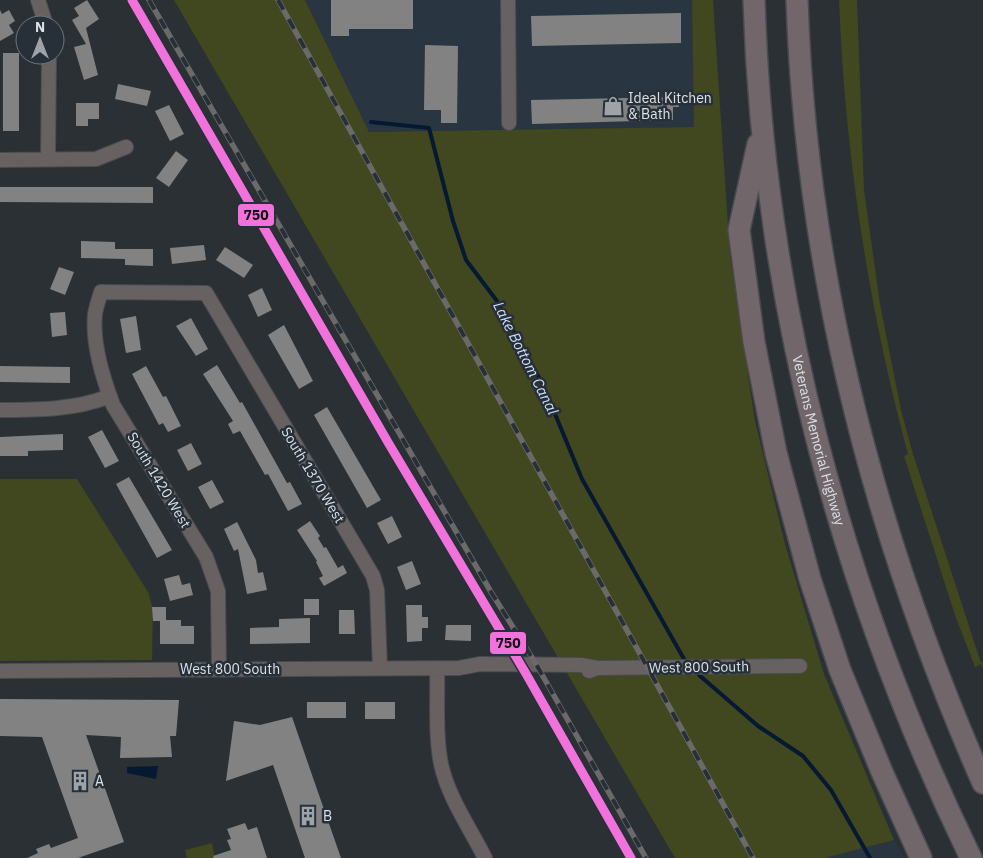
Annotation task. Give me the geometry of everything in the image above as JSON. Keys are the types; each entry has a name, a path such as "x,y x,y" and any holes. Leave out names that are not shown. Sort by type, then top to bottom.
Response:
{"highway":[{"name":"Veterans Memorial Highway","path":"754,0 762,126 788,312 811,420 835,509 889,670 929,768 971,858"},
{"path":"797,0 805,119 812,185 826,279 852,406 868,468 906,590 953,714 983,783"},
{"path":"762,126 739,230 754,342 772,436 796,533 822,618 862,725 921,858"}],"street":[{"path":"38,0 43,15"},
{"path":"508,0 509,123"},
{"path":"48,159 49,65"},
{"path":"0,160 96,159 126,147"},
{"name":"South 1370 West","path":"101,292 206,293 373,576 377,590 380,668"},
{"name":"South 1420 West","path":"101,292 95,314 97,344 113,406 206,557 218,591 219,669"},
{"path":"0,410 48,410 94,402 110,396"},
{"name":"West 800 South","path":"0,671 459,668 480,664 581,665 597,668 800,666"},
{"path":"437,668 438,740 442,766 450,791 485,858"}],"shaded area":[{"path":"305,0 692,0 695,127 368,132"},
{"path":"894,840 904,858 825,858"}],"green space":[{"path":"174,0 305,0 369,132 694,127 692,0 713,0 730,256 755,421 785,544 824,674 894,840 825,858 675,858"},
{"path":"839,0 857,0 864,190 880,304 901,410 913,454 981,663 983,660 983,668 981,664 975,667 955,615 904,456 908,454 881,342 861,229 847,115"},
{"path":"0,479 77,479 148,592 153,609 152,660 0,661"},
{"path":"212,843 215,858 187,858 185,850"}],"water":[{"path":"158,766 156,779 127,773 127,767"}],"building":[{"path":"87,0 99,19 86,28 98,75 84,80 74,47 86,44 72,20 79,16 74,8"},
{"path":"331,0 413,0 413,29 349,29 349,36 331,36"},
{"path":"0,10 2,14 9,10 15,21 9,25 14,33 0,41"},
{"path":"681,13 681,43 532,46 531,16"},
{"path":"425,45 458,46 457,123 441,123 441,110 424,110"},
{"path":"3,53 15,53 15,65 19,65 19,131 3,131"},
{"path":"118,84 151,91 147,106 115,99"},
{"path":"678,97 679,107 673,107 673,120 532,124 531,100"},
{"path":"76,103 99,103 99,119 88,119 88,126 76,126"},
{"path":"169,105 184,134 170,141 155,111"},
{"path":"176,151 188,160 169,187 156,178"},
{"path":"0,187 153,187 153,203 0,202"},
{"path":"81,241 115,242 115,249 153,249 153,266 125,265 125,259 81,258"},
{"path":"204,245 206,260 172,264 170,248"},
{"path":"225,247 253,265 244,278 216,260"},
{"path":"59,267 74,272 65,295 50,289"},
{"path":"262,288 272,310 258,317 248,295"},
{"path":"65,312 67,335 52,337 50,313"},
{"path":"136,316 141,350 126,353 120,319"},
{"path":"191,318 208,349 196,356 176,326"},
{"path":"284,325 313,381 299,389 268,335"},
{"path":"217,365 240,403 242,402 287,483 290,482 302,504 288,511 268,474 265,475 240,431 233,434 228,424 233,421 203,374"},
{"path":"0,366 70,367 70,383 0,382"},
{"path":"146,366 163,397 166,396 181,426 168,432 163,423 159,425 132,374"},
{"path":"327,407 381,500 367,508 314,415"},
{"path":"102,430 119,461 105,468 88,437"},
{"path":"63,434 63,450 28,451 28,456 0,456 0,437"},
{"path":"191,443 202,464 188,471 177,450"},
{"path":"129,477 172,550 157,558 116,484"},
{"path":"212,480 224,502 210,509 198,487"},
{"path":"392,516 402,537 388,544 377,523"},
{"path":"310,521 320,536 318,538 324,548 326,547 338,568 343,565 347,573 324,586 319,578 323,576 317,561 297,530"},
{"path":"237,522 256,560 258,573 263,572 267,590 247,594 238,549 234,551 224,529"},
{"path":"412,561 421,584 406,590 397,567"},
{"path":"179,575 182,585 190,583 193,595 170,601 164,579"},
{"path":"304,599 319,599 319,615 304,615"},
{"path":"406,605 422,605 422,617 428,617 428,628 422,628 422,641 407,642"},
{"path":"152,607 166,607 166,620 181,620 181,626 194,626 194,644 160,644 160,621 153,621"},
{"path":"339,610 354,610 355,634 339,634"},
{"path":"310,618 310,643 250,644 250,628 279,627 279,619"},
{"path":"446,625 471,625 471,641 445,640"},
{"name":"A","path":"0,699 179,700 176,736 170,736 172,757 120,758 121,737 86,735 124,842 78,858 27,858 38,853 36,849 49,844 51,848 78,838 42,737 0,736"},
{"path":"307,702 346,702 346,718 307,718"},
{"path":"365,702 395,702 395,719 365,719"},
{"name":"B","path":"292,717 341,858 305,858 273,765 226,781 234,721 260,725"},
{"path":"245,823 248,830 257,827 267,858 214,858 213,856 231,850 227,840 231,839 227,829"}],"waterway":[{"name":"Lake Bottom Canal","path":"371,122 429,128 453,221 466,260 497,301 543,385 582,479 684,659"},
{"name":"Lake Bottom Canal","path":"699,675 758,726 803,756 831,790 870,858"}],"railway":[{"path":"149,0 491,592 536,664 646,858"},
{"path":"278,0 753,858"}],"transit line":[{"name":"750","path":"132,0 389,444 525,672 631,858"}],"place":[{"name":"Ideal Kitchen & Bath","path":"613,106"},
{"name":"A","path":"80,781"},
{"name":"B","path":"308,816"}]}
